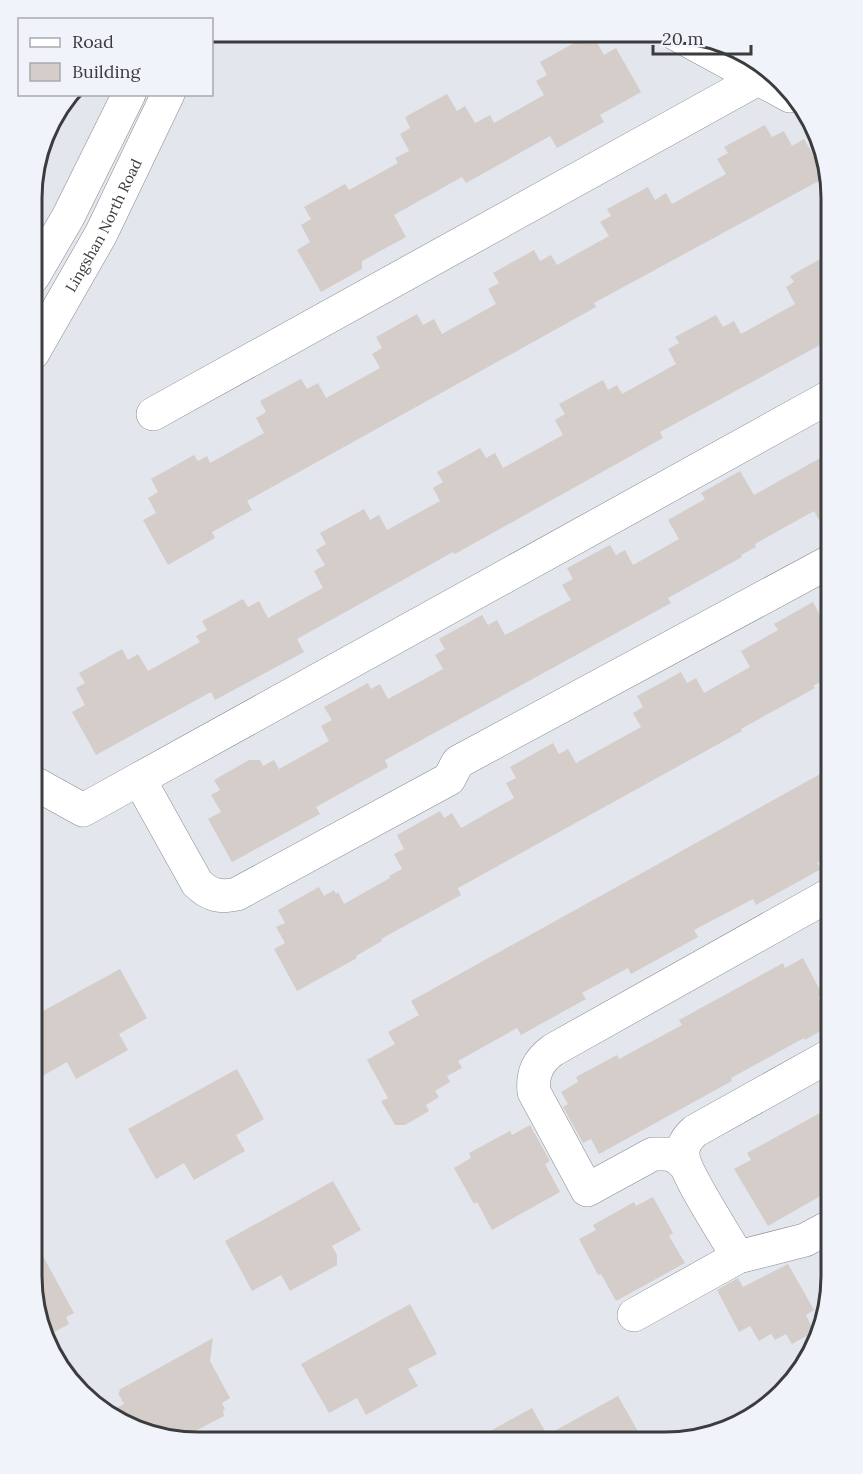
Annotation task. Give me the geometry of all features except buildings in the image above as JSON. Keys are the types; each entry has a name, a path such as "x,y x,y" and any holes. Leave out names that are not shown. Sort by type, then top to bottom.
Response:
{"main road":[{"path":"696,45 775,88"},
{"path":"153,414 758,79"},
{"path":"42,262 68,217 128,96"},
{"name":"Lingshan North Road","path":"42,337 101,234 167,96"},
{"path":"42,787 83,810 821,402"},
{"path":"139,778 197,883 214,895 237,894 449,779 458,762 821,566"},
{"path":"738,1257 685,1165 678,1158 668,1154 653,1154 587,1190 534,1092 533,1083 538,1064 553,1050 821,900"},
{"path":"685,1165 683,1147 687,1138 695,1131 821,1060"},
{"path":"634,1315 738,1257 805,1240 821,1231"}]}
